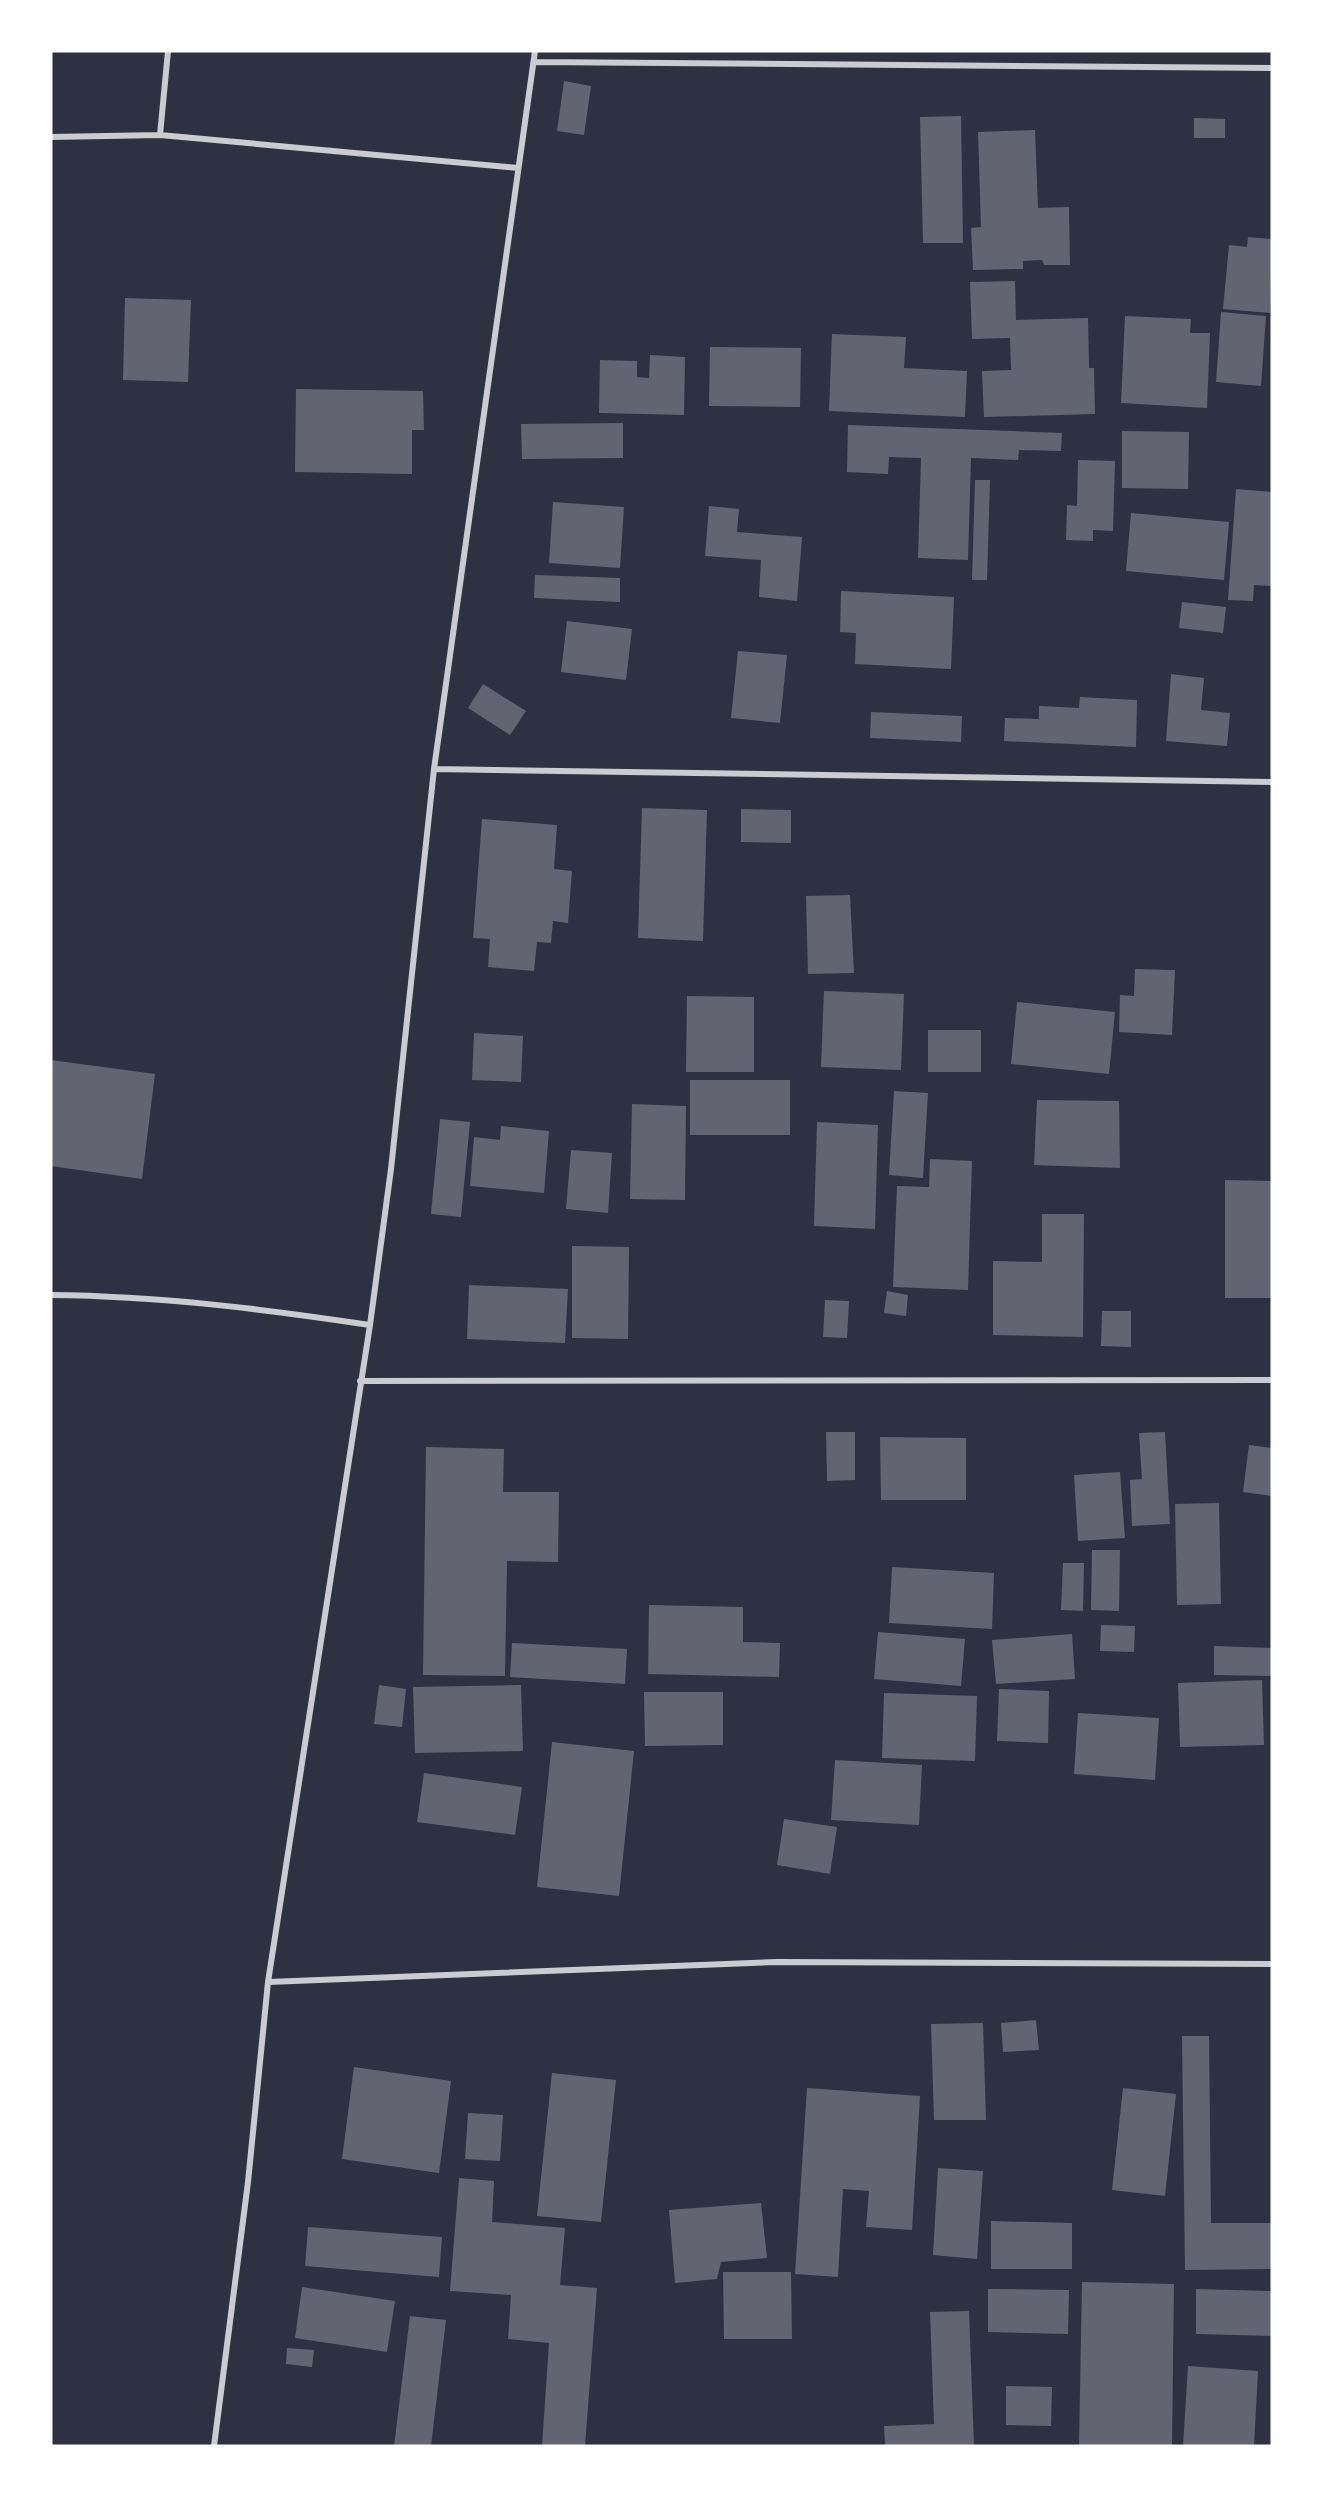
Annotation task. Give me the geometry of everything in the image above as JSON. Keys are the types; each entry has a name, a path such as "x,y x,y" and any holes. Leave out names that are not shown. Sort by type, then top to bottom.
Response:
{"street":[{"path":"160,135 168,51"},
{"path":"214,2446 248,2182 268,1982 315,1694 370,1325 391,1169 434,769 535,51"},
{"path":"534,62 1272,68"},
{"path":"51,137 160,135 518,168"},
{"path":"434,769 1272,782"},
{"path":"51,1295 184,1302 267,1310 370,1325"},
{"path":"360,1381 1272,1380"},
{"path":"268,1982 777,1962 1272,1965"}],"building":[{"path":"564,81 591,86 584,135 557,131"},
{"path":"961,116 963,243 923,243 920,117"},
{"path":"1194,118 1225,119 1225,138 1194,138"},
{"path":"1035,130 1038,208 1069,207 1070,265 1044,265 1042,260 1023,261 1023,269 973,270 971,228 981,227 978,132"},
{"path":"1248,237 1272,239 1270,313 1223,309 1229,245 1247,247"},
{"path":"1015,281 1016,320 1088,318 1089,368 1094,368 1095,414 984,417 982,371 1011,370 1010,338 972,339 970,282"},
{"path":"125,298 191,300 188,382 123,380"},
{"path":"1221,312 1266,316 1261,386 1216,382"},
{"path":"1125,316 1191,319 1190,333 1210,333 1207,408 1121,403"},
{"path":"832,334 906,337 904,368 967,371 965,417 829,411"},
{"path":"710,347 801,348 800,407 709,406"},
{"path":"650,355 685,357 684,415 599,413 600,360 637,361 637,377 649,378"},
{"path":"296,389 423,391 424,430 412,430 412,474 295,472"},
{"path":"623,423 623,458 522,459 521,424"},
{"path":"848,425 1062,433 1061,451 1019,450 1018,460 971,458 968,560 918,558 921,458 889,457 888,474 847,472"},
{"path":"1122,431 1189,432 1188,489 1122,488"},
{"path":"1078,460 1115,461 1113,531 1093,530 1093,541 1066,540 1067,505 1077,506"},
{"path":"975,480 990,480 987,580 972,580"},
{"path":"1236,489 1272,492 1272,586 1254,585 1253,601 1228,600"},
{"path":"553,502 624,507 620,568 549,563"},
{"path":"709,506 739,509 737,532 802,537 797,601 759,597 761,560 705,556"},
{"path":"1131,513 1229,522 1224,580 1126,571"},
{"path":"535,575 620,578 620,602 534,598"},
{"path":"841,591 954,597 951,669 855,664 856,633 840,632"},
{"path":"1182,602 1226,607 1223,633 1179,628"},
{"path":"567,621 632,629 626,680 561,672"},
{"path":"738,651 787,655 780,723 731,718"},
{"path":"1171,674 1204,678 1201,710 1230,713 1227,746 1166,741"},
{"path":"483,684 526,711 510,735 468,708"},
{"path":"1080,697 1137,700 1136,747 1004,741 1005,718 1039,719 1039,706 1079,708"},
{"path":"871,712 962,716 961,742 870,738"},
{"path":"642,808 707,810 703,941 638,938"},
{"path":"741,809 791,810 791,843 741,842"},
{"path":"482,819 557,825 554,869 572,871 568,923 553,921 551,943 537,942 534,971 488,967 490,939 473,938"},
{"path":"850,895 854,973 808,974 806,896"},
{"path":"1135,969 1175,970 1172,1035 1119,1032 1120,995 1134,996"},
{"path":"824,991 904,994 901,1070 821,1067"},
{"path":"687,996 754,997 754,1072 686,1072"},
{"path":"1017,1002 1115,1012 1109,1074 1011,1064"},
{"path":"928,1030 981,1030 981,1072 928,1072"},
{"path":"474,1033 523,1036 521,1082 472,1080"},
{"path":"51,1060 155,1074 142,1179 51,1166"},
{"path":"690,1080 790,1080 790,1135 690,1135"},
{"path":"894,1091 928,1093 923,1178 889,1175"},
{"path":"1037,1100 1119,1101 1120,1168 1034,1165"},
{"path":"632,1104 686,1106 685,1200 630,1199"},
{"path":"440,1119 470,1122 461,1217 431,1214"},
{"path":"817,1122 878,1125 875,1229 814,1226"},
{"path":"501,1126 549,1131 544,1193 470,1186 474,1137 500,1140"},
{"path":"571,1150 612,1153 608,1213 566,1209"},
{"path":"930,1159 972,1161 968,1290 893,1287 897,1186 929,1187"},
{"path":"1225,1180 1272,1181 1272,1298 1225,1298"},
{"path":"1042,1214 1084,1214 1083,1337 993,1335 993,1261 1042,1262"},
{"path":"572,1246 629,1247 628,1339 572,1338"},
{"path":"469,1285 568,1289 565,1343 467,1339"},
{"path":"887,1291 908,1295 906,1316 884,1313"},
{"path":"825,1300 849,1301 847,1338 823,1337"},
{"path":"1102,1311 1131,1311 1131,1347 1101,1346"},
{"path":"826,1432 855,1432 855,1480 827,1481"},
{"path":"1165,1432 1170,1524 1132,1526 1130,1480 1142,1479 1139,1433"},
{"path":"880,1437 966,1438 966,1500 881,1500"},
{"path":"1249,1445 1272,1448 1272,1496 1243,1492"},
{"path":"426,1447 504,1449 503,1492 559,1492 558,1562 507,1561 505,1676 423,1675"},
{"path":"1120,1472 1125,1538 1078,1541 1074,1475"},
{"path":"1219,1503 1221,1604 1177,1605 1175,1504"},
{"path":"1092,1550 1120,1550 1119,1611 1091,1610"},
{"path":"1063,1563 1084,1563 1083,1611 1061,1610"},
{"path":"892,1567 994,1573 992,1629 889,1623"},
{"path":"649,1605 743,1607 743,1642 780,1643 779,1677 648,1674"},
{"path":"1101,1625 1135,1626 1134,1652 1100,1651"},
{"path":"878,1632 965,1639 961,1686 874,1679"},
{"path":"1072,1634 1075,1679 996,1684 992,1640"},
{"path":"512,1643 627,1649 625,1684 510,1677"},
{"path":"1214,1646 1272,1648 1272,1676 1214,1675"},
{"path":"1262,1680 1264,1745 1180,1747 1178,1683"},
{"path":"379,1685 406,1689 402,1727 374,1724"},
{"path":"521,1685 523,1751 415,1753 413,1687"},
{"path":"999,1689 1049,1691 1048,1743 997,1741"},
{"path":"644,1692 723,1692 723,1745 645,1746"},
{"path":"884,1693 977,1696 975,1761 882,1758"},
{"path":"1078,1713 1159,1718 1155,1780 1074,1774"},
{"path":"552,1742 634,1751 619,1896 537,1887"},
{"path":"835,1760 922,1765 919,1825 831,1820"},
{"path":"424,1773 522,1787 515,1835 417,1822"},
{"path":"784,1819 837,1827 830,1874 777,1865"},
{"path":"1036,2020 1039,2050 1003,2052 1001,2023"},
{"path":"983,2023 986,2120 934,2120 931,2024"},
{"path":"1182,2036 1209,2036 1211,2223 1272,2223 1272,2269 1185,2270"},
{"path":"354,2067 451,2081 439,2173 342,2159"},
{"path":"552,2073 616,2080 601,2222 537,2216"},
{"path":"807,2088 920,2096 912,2230 866,2227 869,2191 843,2189 838,2277 795,2274"},
{"path":"1123,2088 1176,2094 1165,2196 1112,2190"},
{"path":"468,2113 503,2115 500,2161 465,2159"},
{"path":"938,2168 983,2171 977,2259 933,2255"},
{"path":"459,2178 494,2181 492,2222 565,2228 560,2285 597,2288 585,2446 542,2446 549,2343 508,2339 511,2295 450,2291"},
{"path":"761,2203 767,2258 721,2262 717,2279 675,2283 669,2210"},
{"path":"991,2221 1072,2223 1072,2269 991,2269"},
{"path":"308,2227 442,2237 439,2277 305,2266"},
{"path":"723,2272 791,2272 792,2339 724,2339"},
{"path":"1082,2282 1174,2284 1172,2446 1079,2446"},
{"path":"302,2287 395,2301 387,2352 295,2338"},
{"path":"988,2289 1069,2290 1068,2334 988,2332"},
{"path":"1196,2289 1272,2291 1272,2336 1196,2334"},
{"path":"969,2311 974,2446 885,2446 884,2426 934,2424 930,2312"},
{"path":"410,2316 446,2320 431,2446 394,2446"},
{"path":"287,2348 314,2350 312,2367 286,2364"},
{"path":"1188,2366 1258,2371 1254,2446 1183,2446"},
{"path":"1006,2386 1052,2387 1051,2426 1006,2425"}]}
